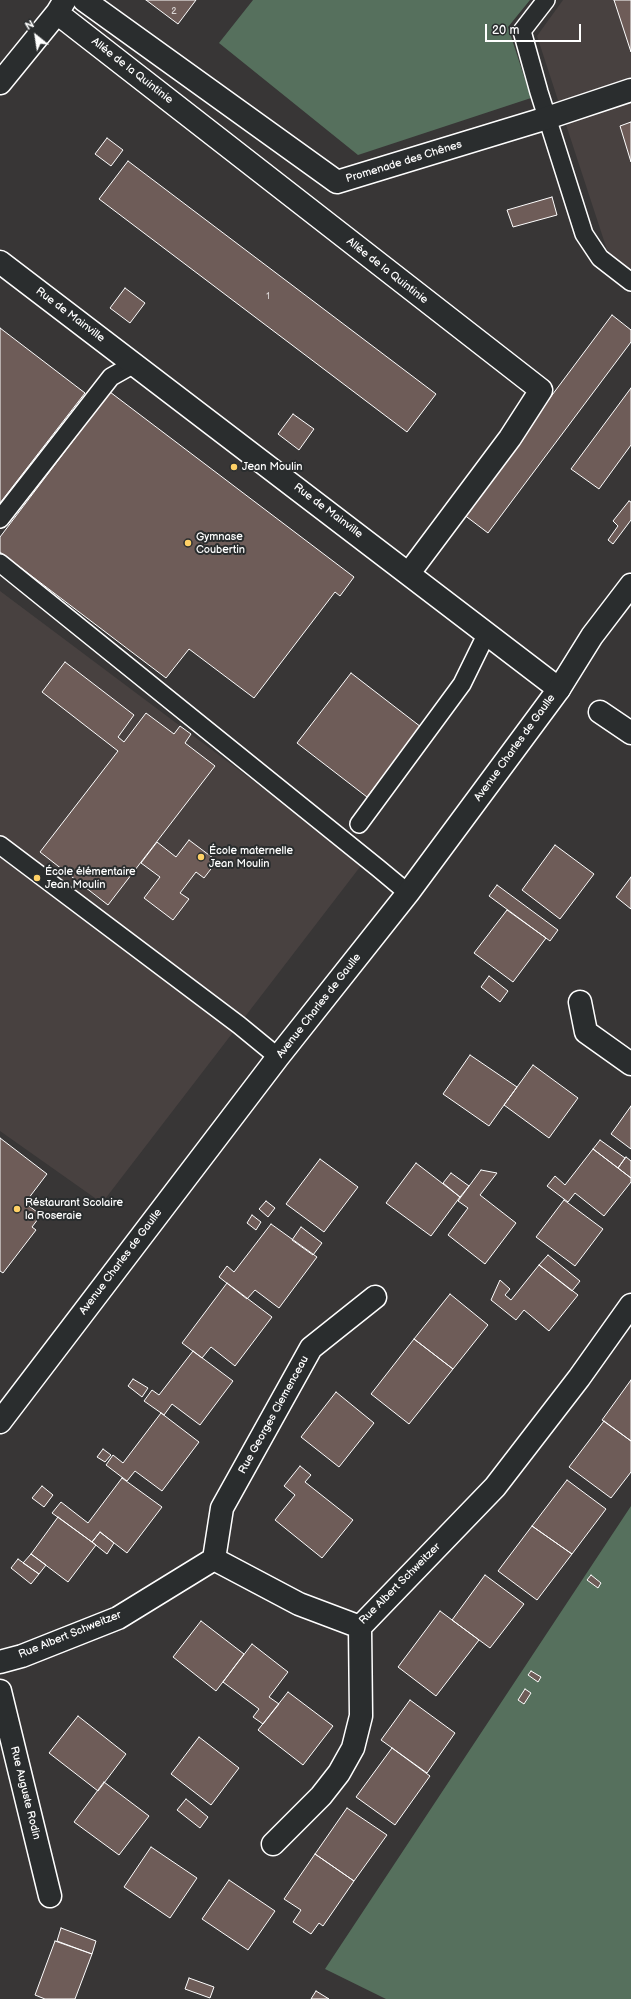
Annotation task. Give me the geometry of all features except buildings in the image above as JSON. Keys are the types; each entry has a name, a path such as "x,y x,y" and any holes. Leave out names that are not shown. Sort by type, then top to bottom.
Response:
{"street":[{"name":"Promenade des Chênes","path":"84,0 337,182 547,118 631,90"},
{"path":"0,83 61,6"},
{"name":"Allée de la Quintinie","path":"61,6 541,390 510,438 409,573"},
{"name":"Rue de Mainville","path":"0,262 559,689"},
{"name":"Avenue Charles de Gaulle","path":"0,1422 278,1057 408,893 559,689 592,636 631,585"},
{"path":"600,712 631,733"},
{"path":"580,1002 586,1032 631,1064"},
{"name":"Rue Georges Clemenceau","path":"214,1559 222,1508 311,1348 374,1297"},
{"name":"Rue Albert Schweitzer","path":"0,1662 22,1656 118,1618 214,1559 299,1604 360,1627 495,1487 579,1378 631,1305"},
{"path":"273,1844 321,1796 339,1773 353,1748 361,1716 360,1627"},
{"name":"Rue Auguste Rodin","path":"0,1691 50,1896"}],"lane":[{"path":"546,0 522,31 547,118 584,234 600,258 631,282"},
{"path":"0,519 111,377 134,364"},
{"path":"0,563 408,893"},
{"path":"359,824 462,684 487,633"},
{"path":"0,845 239,1025 278,1057"}],"shaded area":[{"path":"563,0 631,0 631,270 609,256 537,36"},
{"name":"École élémentaire Jean Moulin","path":"0,591 363,863 102,1203 0,1131"}],"green space":[{"path":"253,0 530,0 508,27 531,98 358,155 219,43"},
{"path":"631,1506 631,1999 386,1999 325,1969"}],"place":[{"name":"Jean Moulin","path":"234,467"},
{"name":"Gymnase Coubertin","path":"188,543"},
{"name":"École maternelle Jean Moulin","path":"201,857"},
{"name":"École élémentaire Jean Moulin","path":"37,878"},
{"name":"Réstaurant Scolaire la Roseraie","path":"17,1209"}]}
